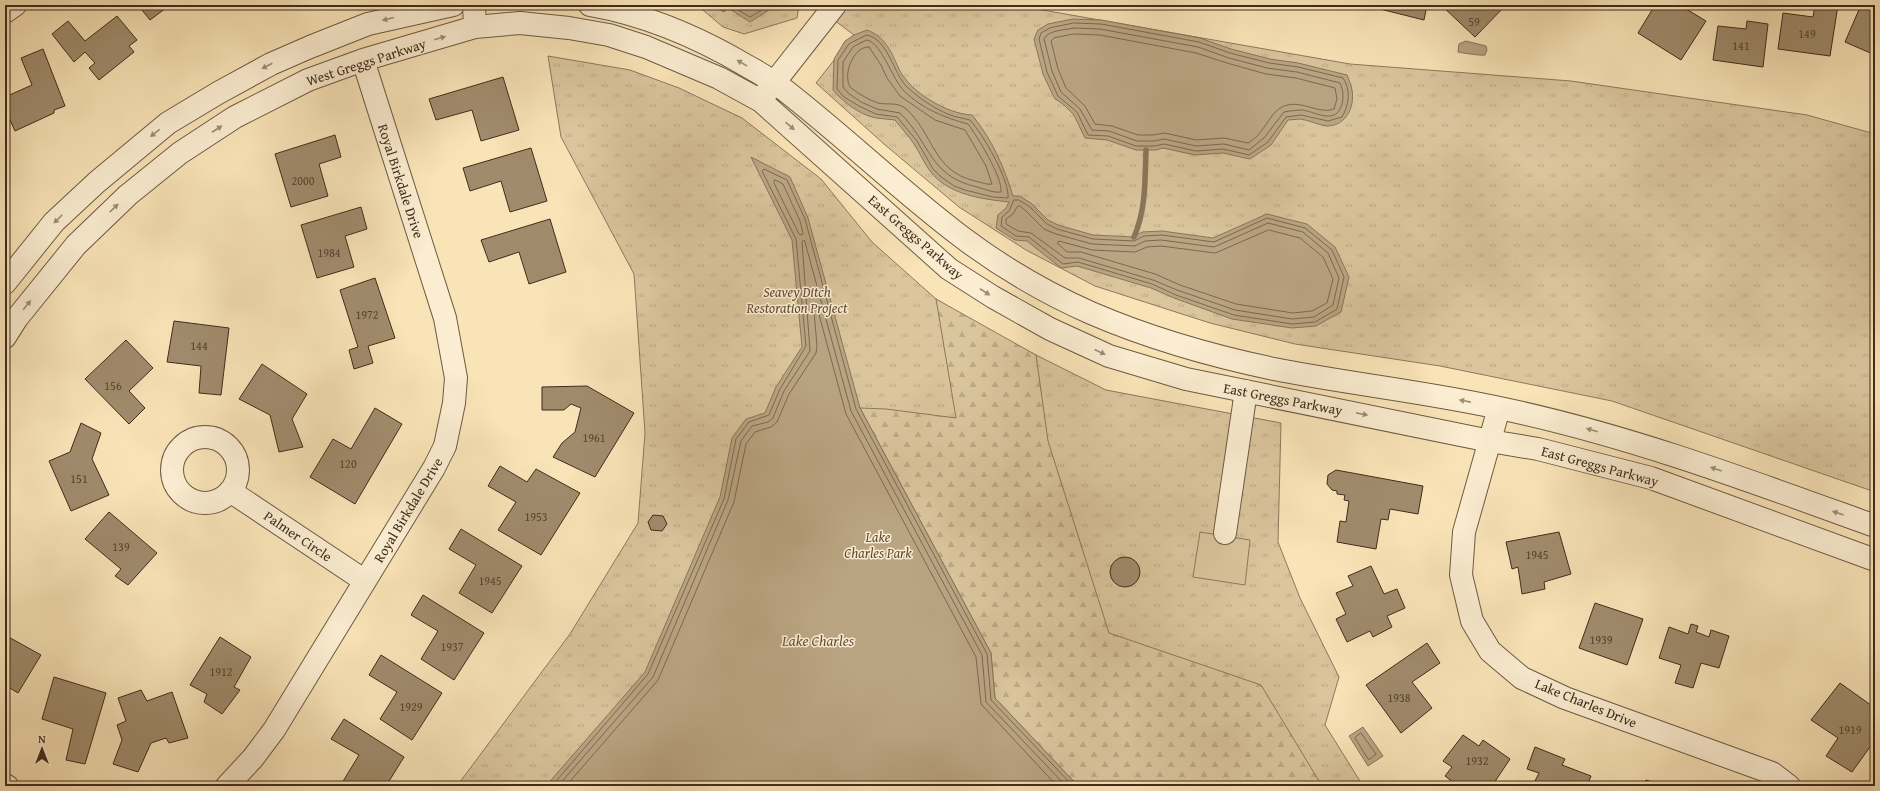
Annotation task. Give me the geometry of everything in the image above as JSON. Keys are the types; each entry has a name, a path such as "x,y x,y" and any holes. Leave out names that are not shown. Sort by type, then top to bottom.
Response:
{"street":[{"path":"5,12 14,5"},
{"path":"5,283 54,222 115,166 168,123 271,64 310,47 368,24 453,5"},
{"path":"474,5 475,28"},
{"path":"590,5 615,9 676,29 719,49 775,83"},
{"path":"761,101 836,5"},
{"name":"West Greggs Parkway","path":"5,337 17,318 76,245 128,195 180,153 235,117 308,80 363,60 475,28 520,23 569,28 609,35 678,60 719,78 761,101"},
{"name":"Royal Birkdale Drive","path":"227,786 253,758 274,730 434,468 445,446 454,403 456,378 445,318 363,60"},
{"name":"East Greggs Parkway","path":"775,83 963,238 1013,273 1056,296 1095,314 1170,342 1275,369 1438,396 1562,421 1707,466 1875,526"},
{"name":"East Greggs Parkway","path":"761,101 949,268 993,297 1050,329 1109,356 1186,379 1490,441 1538,449 1651,478 1875,560"},
{"path":"1225,532 1246,391"},
{"name":"Lake Charles Drive","path":"1499,408 1464,532 1462,575 1472,621 1490,651 1522,678 1565,698 1772,773 1789,786"},
{"name":"Palmer Circle","path":"230,490 365,581"}],"green space":[{"path":"697,5 799,5 797,18 744,34 723,27"},
{"path":"814,5 1014,5 1350,64 1571,81 1807,115 1875,134 1875,492 1612,401 1440,366 1295,344 1210,323 1095,286 1026,250 959,207 884,144 816,83 854,35"},
{"name":"Lake Charles Park","path":"548,56 630,70 679,88 742,118 821,179 872,242 936,299 988,331 1106,390 1281,423 1278,542 1300,598 1339,677 1325,725 1363,786 457,786 570,634 638,523 645,433 634,274 561,137"},
{"name":"Lake Charles Park","path":"936,299 1036,355 1048,441 1109,633 1261,685 1322,786 1078,786 995,698 991,653 860,408 886,409 956,418"},
{"path":"1200,532 1250,540 1245,585 1193,577"}],"water":[{"path":"712,5 765,5 769,10 750,22 728,8 724,12"},
{"path":"1073,19 1101,20 1200,38 1231,49 1270,59 1298,63 1347,75 1351,84 1353,96 1352,103 1348,114 1344,119 1334,125 1327,126 1300,119 1288,120 1271,145 1250,159 1223,153 1195,155 1163,148 1156,150 1136,150 1107,140 1085,138 1074,115 1062,103 1055,99 1043,74 1034,39 1038,30 1048,24"},
{"path":"867,30 874,33 883,41 904,78 920,93 952,111 972,115 986,134 997,154 1006,174 1013,196 1020,196 1032,204 1048,220 1058,225 1093,235 1134,237 1142,232 1162,231 1213,238 1267,214 1307,224 1335,247 1349,277 1341,312 1316,326 1292,328 1232,319 1151,288 1077,266 1061,268 1027,241 1015,240 996,228 998,215 1006,208 1009,202 977,197 956,191 946,186 930,171 912,141 895,120 876,118 864,114 847,103 833,90 834,59 845,41 854,35"},
{"path":"1466,41 1486,46 1487,50 1485,55 1458,52 1459,44"},
{"name":"Lake Charles","path":"751,157 790,177 808,218 860,408 991,653 995,698 1078,786 546,786 645,672 720,497 732,438 746,419 765,413 776,387 802,347 792,240"},
{"path":"1363,727 1383,756 1368,766 1349,736"}],"building":[{"path":"138,5 170,5 150,20"},
{"path":"1368,5 1427,5 1424,20"},
{"path":"1441,5 1506,5 1475,37"},
{"path":"1655,5 1684,5 1683,7 1706,21 1681,60 1638,33"},
{"path":"1815,5 1838,5 1830,56 1778,49 1783,13 1813,17"},
{"path":"1861,5 1875,10 1875,55 1845,42"},
{"path":"117,16 137,40 129,46 134,52 99,80 89,68 95,63 85,52 74,62 52,34 68,21 85,41"},
{"path":"1747,21 1768,24 1763,67 1713,60 1718,26 1746,29"},
{"path":"43,49 65,106 54,110 54,113 15,131 5,109 5,97 32,85 21,58"},
{"path":"503,77 519,130 481,141 472,110 436,120 429,99"},
{"path":"335,135 341,157 319,164 328,196 291,207 275,154"},
{"path":"531,148 547,201 510,212 501,181 470,191 463,168"},
{"path":"361,207 367,229 345,236 354,267 317,278 301,225"},
{"path":"550,219 566,272 529,284 519,252 489,262 481,240"},
{"path":"375,278 395,338 368,346 373,363 354,369 349,350 358,347 340,290"},
{"path":"174,321 229,328 221,395 199,393 201,366 167,362"},
{"path":"126,340 153,368 129,391 145,408 129,424 85,379"},
{"path":"262,364 307,394 292,419 303,447 279,452 270,415 239,399"},
{"path":"587,386 634,413 595,477 553,457 562,443 575,432 581,408 571,404 564,410 542,410 542,387"},
{"path":"375,408 402,424 355,504 310,477 333,439 351,449"},
{"path":"81,423 101,433 92,459 109,495 71,511 49,461 70,452"},
{"path":"500,466 527,482 536,469 580,493 541,555 498,530 516,502 488,486"},
{"path":"1336,470 1423,486 1418,514 1390,509 1388,520 1381,519 1376,549 1337,542 1340,521 1346,522 1349,501 1344,500 1345,495 1337,494 1337,491 1332,490 1327,484 1328,475"},
{"path":"109,512 157,553 128,585 115,576 121,569 85,539"},
{"path":"653,515 663,516 667,524 662,531 651,530 648,522"},
{"path":"461,529 522,566 492,613 459,593 476,565 449,549"},
{"path":"1559,532 1571,574 1544,582 1545,589 1522,594 1518,567 1512,569 1506,542"},
{"path":"1125,557 1131,558 1139,566 1139,578 1131,586 1125,587 1119,586 1111,578 1110,572 1111,566 1119,558"},
{"path":"1371,566 1384,594 1397,589 1405,608 1387,616 1392,627 1373,637 1370,631 1347,642 1336,619 1346,614 1336,593 1353,586 1348,576"},
{"path":"423,595 484,633 454,680 421,659 438,631 411,615"},
{"path":"1595,603 1643,619 1627,665 1579,648"},
{"path":"1691,624 1698,626 1696,632 1709,637 1711,630 1729,636 1719,668 1701,663 1693,688 1675,683 1681,665 1659,658 1669,627 1688,634"},
{"path":"5,635 41,655 18,693 5,685"},
{"path":"220,637 251,657 234,687 240,690 222,714 204,702 207,694 190,685"},
{"path":"1427,643 1440,663 1412,682 1432,708 1401,733 1366,685"},
{"path":"381,655 442,693 412,740 380,719 397,692 369,675"},
{"path":"54,677 106,693 85,764 66,760 73,729 42,719"},
{"path":"1840,683 1875,708 1875,740 1852,772 1826,756 1838,738 1811,720"},
{"path":"141,690 147,701 172,692 188,738 169,743 166,738 151,743 138,772 113,764 122,740 117,725 126,721 118,698"},
{"path":"344,719 404,757 386,786 346,786 342,783 359,755 331,739"},
{"path":"1463,735 1479,746 1483,740 1510,759 1492,786 1477,786 1471,782 1468,786 1458,786 1445,776 1452,767 1443,761"},
{"path":"1535,747 1565,759 1562,765 1591,776 1587,786 1539,786 1540,783 1535,781 1539,773 1527,769"},
{"path":"1646,780 1664,786 1643,786"}],"waterway":[{"path":"1134,237 1143,206 1146,150"}],"park label":[{"name":"Seavey Ditch Restoration Project","path":"797,300"}]}
